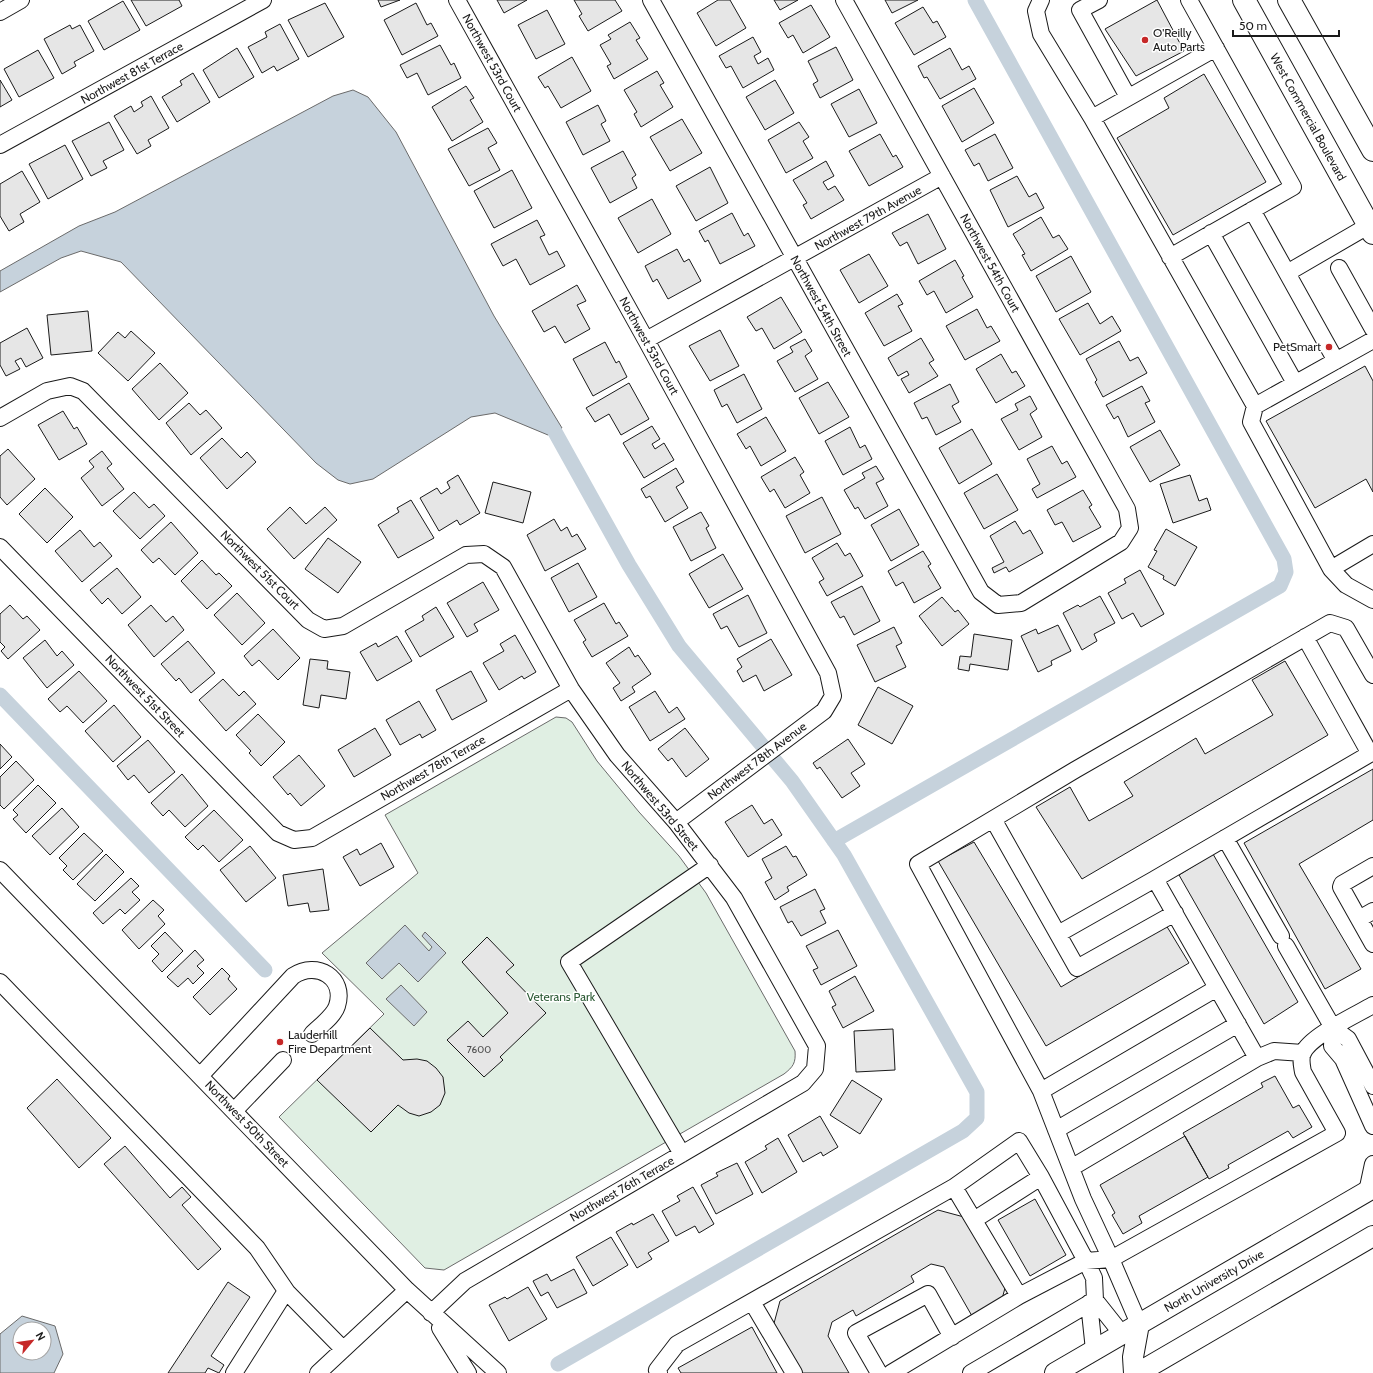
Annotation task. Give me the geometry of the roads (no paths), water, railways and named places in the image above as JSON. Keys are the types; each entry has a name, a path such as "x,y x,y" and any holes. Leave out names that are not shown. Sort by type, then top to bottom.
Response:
{"highway":[{"name":"West Commercial Boulevard","path":"1244,0 1372,228"},
{"path":"1289,0 1373,150"}],"main road":[{"name":"North University Drive","path":"1055,1373 1370,1190"},
{"path":"1138,1373 1373,1236"},
{"path":"1134,1373 1133,1357 1139,1324"}],"street":[{"path":"0,12 21,0"},
{"name":"Northwest 81st Terrace","path":"0,145 264,0"},
{"name":"Northwest 53rd Court","path":"457,0 646,340 828,673 833,696"},
{"name":"Northwest 54th Street","path":"651,0 981,592 998,605"},
{"name":"Northwest 54th Court","path":"844,0 1127,509 1130,528 1121,542 1021,603 998,605"},
{"path":"1041,0 1036,11 1041,34 1092,118 1255,406 1251,422 1331,569 1346,585 1369,593"},
{"path":"1099,0 1080,10 1128,98"},
{"path":"1170,257 1293,187 1189,0"},
{"path":"1092,118 1216,48"},
{"name":"Northwest 79th Avenue","path":"646,340 795,259 942,176"},
{"path":"1252,210 1336,360"},
{"path":"1287,273 1372,228"},
{"path":"1211,233 1295,383"},
{"path":"1339,268 1373,329"},
{"path":"1255,406 1373,340"},
{"name":"Northwest 51st Court","path":"0,418 47,391 70,386 83,391 308,620 324,629 342,626 466,555 484,554"},
{"path":"1331,569 1373,544"},
{"name":"Northwest 51st Street","path":"0,547 278,833 294,840"},
{"name":"Northwest 53rd Street","path":"484,554 503,567 571,689 617,755 676,822 734,898 817,1046 815,1069"},
{"path":"1139,1324 1112,1260 1083,1199 1041,1091 918,864 1330,622 1346,628 1373,675"},
{"path":"1058,934 1371,753 1304,637"},
{"name":"Northwest 78th Terrace","path":"294,840 312,838 571,689"},
{"name":"Northwest 78th Avenue","path":"676,822 824,711 833,696"},
{"path":"993,819 1077,968 1175,913"},
{"path":"1225,838 1333,1028 1348,1039 1373,1086"},
{"path":"682,1154 569,962 710,866"},
{"path":"1373,866 1342,884 1341,887 1373,944"},
{"name":"Northwest 50th Street","path":"0,870 408,1290 431,1313 498,1373"},
{"path":"1155,879 1257,1058"},
{"path":"1359,919 1373,911"},
{"path":"200,1076 293,976 302,971 311,969 320,971 330,976 337,986 338,997 337,1007 312,1034"},
{"path":"0,982 257,1248 286,1291 342,1349"},
{"path":"1041,1091 1217,988"},
{"path":"891,1373 1019,1296 1086,1261 1112,1260 1337,1133 1303,1072 1301,1062 1303,1053 1313,1041 1373,1005"},
{"path":"1056,1130 1238,1024"},
{"path":"1333,1028 1332,1046 1343,1059 1373,1126"},
{"path":"1071,1168 1257,1058 1274,1051 1303,1053"},
{"path":"234,1111 283,1060"},
{"name":"Northwest 76th Terrace","path":"431,1313 465,1281 803,1083 815,1069"},
{"path":"656,1372 676,1344 954,1187 1019,1141 1041,1177 1094,1278 1092,1302 1094,1350"},
{"path":"1370,1190 1373,1164"},
{"path":"974,1220 1041,1177"},
{"path":"954,1187 1019,1296"},
{"path":"318,1373 342,1349 408,1290"},
{"path":"234,1373 286,1291"},
{"path":"879,1373 856,1333 928,1294 952,1337"},
{"path":"752,1302 794,1373"},
{"path":"1092,1302 1122,1334"},
{"path":"971,1373 1092,1302"},
{"path":"431,1313 468,1373"}],"waterway":[{"path":"834,841 1280,586 1286,572 1284,559 975,0"},
{"path":"555,432 629,565 679,646 792,781 844,855 977,1092 977,1118 963,1131 558,1364"},
{"path":"0,695 265,970"}],"place":[{"name":"O'Reilly Auto Parts","path":"1145,40"},
{"name":"PetSmart","path":"1329,347"},
{"name":"Lauderhill Fire Department","path":"280,1042"}],"park label":[{"name":"Veterans Park","path":"561,997"}]}
